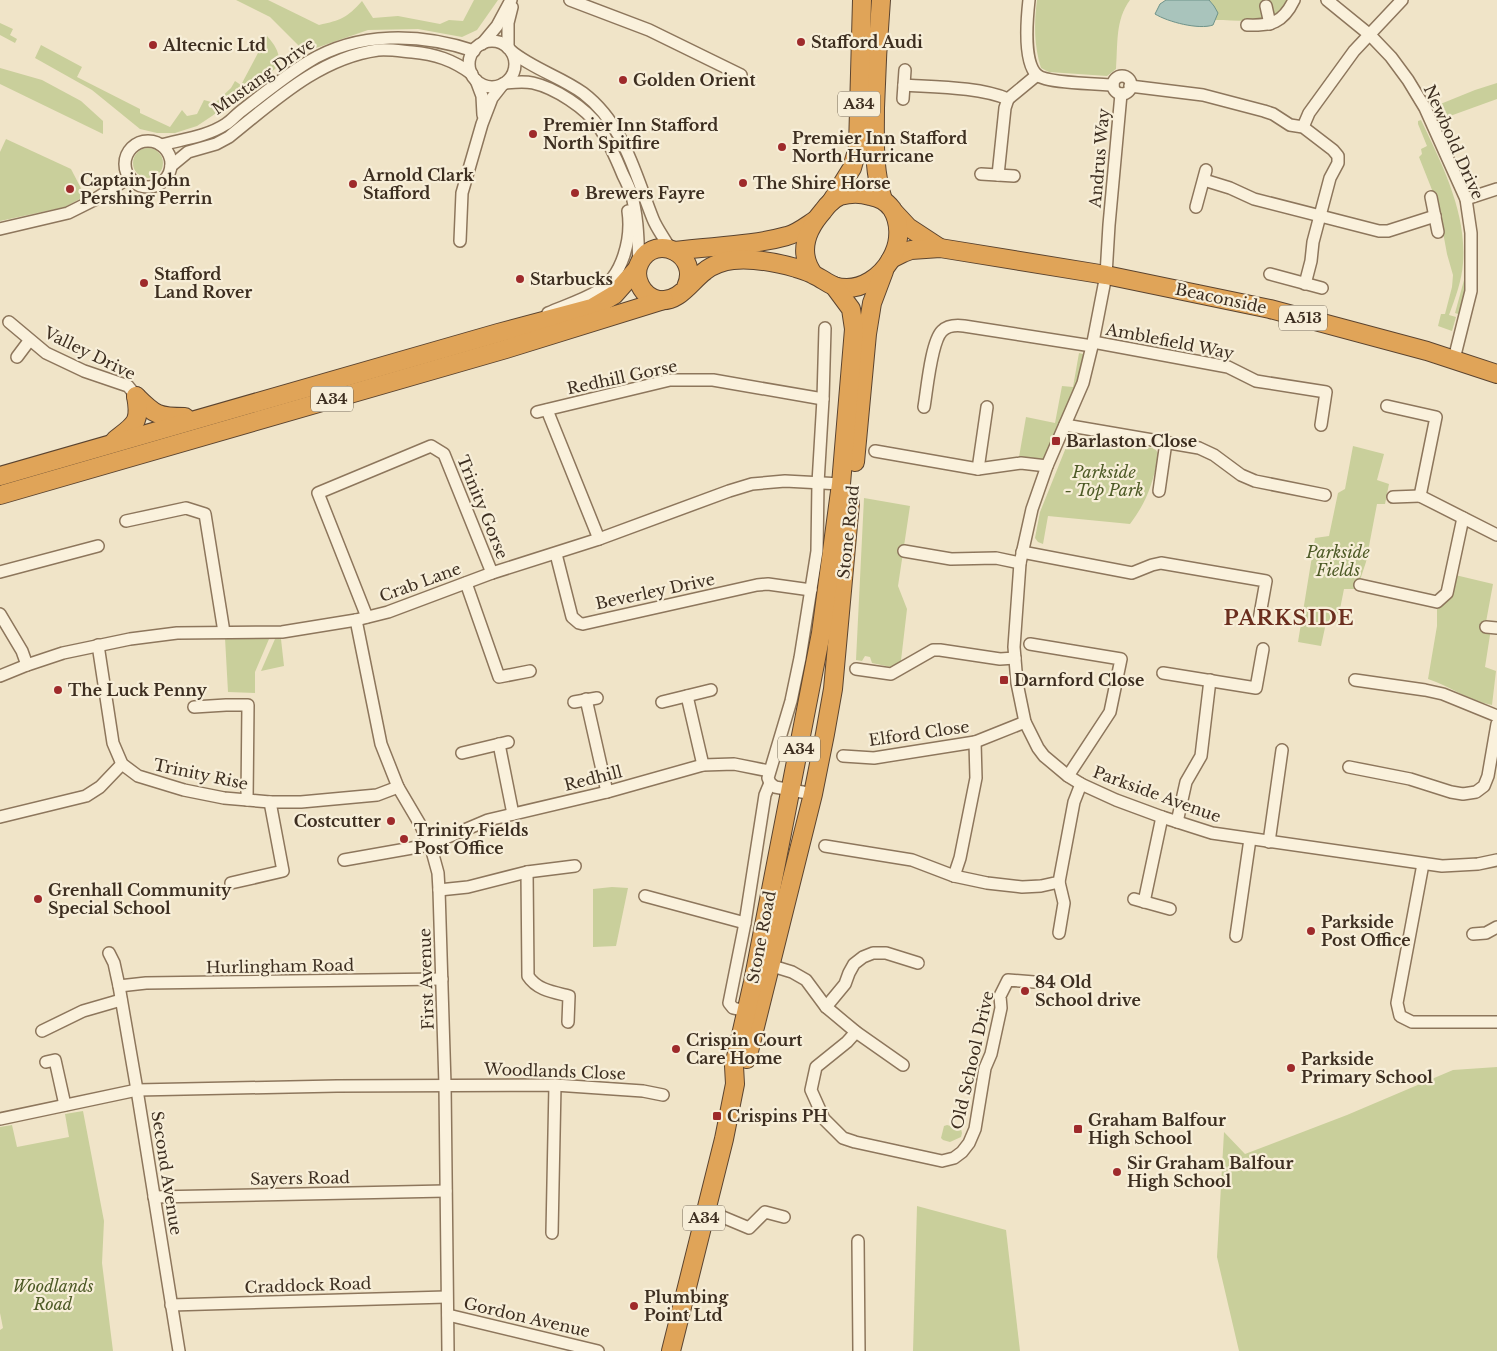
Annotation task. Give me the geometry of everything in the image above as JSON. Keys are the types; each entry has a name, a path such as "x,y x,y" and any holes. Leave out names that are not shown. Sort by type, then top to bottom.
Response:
{"highway":[{"name":"A34","path":"831,202 852,168 858,147 862,0"},
{"name":"A34","path":"881,0 876,59 874,156 876,174 888,206"},
{"path":"814,222 788,236 739,245 673,250 660,248 651,251 643,257 638,267 638,283 651,297 664,300 673,299 706,269 730,260 764,260 814,275 834,286 848,288 859,286 875,278 888,265 898,239 898,226 888,206 858,194 840,196 831,202 814,222 807,234 806,261 814,275"},
{"name":"Beaconside","path":"888,206 908,227 940,248"},
{"name":"Beaconside","path":"888,265 902,253 911,250 940,248 1106,275 1270,308 1454,359 1497,374"},
{"path":"673,250 684,258 688,267 689,277 686,287"},
{"name":"Stone Road","path":"671,1351 724,1139 735,1084 734,1066 746,1011 764,963 813,794 833,689 872,303 888,265"},
{"name":"A34","path":"0,476 498,333 592,308 614,295 638,267"},
{"name":"Stone Road","path":"735,1084 744,1068 764,963 791,789 822,633 841,484 853,317 846,300 834,286"},
{"name":"A34","path":"0,495 506,349 664,300"},
{"path":"136,396 147,407 165,417 207,417"},
{"path":"113,443 135,422 138,410 136,396"}],"street":[{"path":"482,124 484,108 470,62 478,48 497,26 513,0"},
{"path":"460,241 462,193 482,124 492,98 510,78 515,66 515,61 509,50 508,23 513,0"},
{"path":"570,0 649,30 741,75"},
{"path":"1029,0 1028,52 1032,69 1037,75 1049,80 1214,98 1264,111 1290,125 1303,127 1333,150 1338,156 1338,163 1330,178 1305,284"},
{"path":"1247,26 1263,26 1283,18 1294,0"},
{"name":"Newbold Drive","path":"1327,0 1370,35 1391,57 1408,80 1421,101 1466,199 1471,233 1471,291 1454,359"},
{"path":"1303,127 1309,113 1354,51 1402,0"},
{"path":"1266,6 1270,24"},
{"name":"Mustang Drive","path":"161,145 198,137 225,125 308,62 331,50 379,38 404,37 478,48"},
{"path":"478,48 497,42 528,64 567,83 584,94 601,109 615,128 630,156 654,221 673,250"},
{"name":"Mustang Drive","path":"171,166 188,152 216,144 229,137 300,81 330,64 360,54 379,50 428,54 446,58 474,77"},
{"path":"903,99 905,70"},
{"path":"998,175 1005,108 1008,99 1037,75"},
{"path":"474,77 488,86 520,81 538,85 563,96 581,109 597,125 607,140 631,192 637,225 638,267"},
{"path":"904,85 979,91 1008,99"},
{"name":"Andrus Way","path":"1106,275 1104,225 1121,89"},
{"path":"146,141 161,145 168,151 170,158 171,166 168,175 159,184 150,187 138,185 130,178 126,169 126,159 131,149 137,144 146,141"},
{"path":"981,174 1014,176"},
{"path":"1196,208 1205,175 1254,198 1379,231 1435,216"},
{"path":"498,333 598,291 611,278 624,255 630,223 624,176"},
{"path":"0,229 68,213 130,178"},
{"path":"1466,199 1497,189"},
{"path":"1431,197 1438,232"},
{"path":"1270,274 1322,288"},
{"name":"Parkside Avenue","path":"1106,275 1083,383 1047,466 1032,509 1021,557 1015,658 1017,683 1025,722 1038,748 1044,756 1081,784 1162,817 1212,833 1442,866 1496,861"},
{"name":"Valley Drive","path":"8,322 46,353 84,371 128,386 136,396"},
{"name":"Amblefield Way","path":"928,402 934,345 942,330 948,327 964,326 1228,366 1256,381 1326,392"},
{"name":"Stone Road","path":"770,783 768,778 769,771 791,701 800,658 817,552 818,482 824,399 824,328"},
{"name":"Valley Drive","path":"16,357 29,341"},
{"name":"Redhill Gorse","path":"599,539 542,411 670,380 687,379 713,380 824,399"},
{"path":"1321,425 1329,380"},
{"path":"1387,406 1436,417 1420,496"},
{"path":"978,469 987,407"},
{"path":"1065,425 1199,448 1214,455 1242,476 1255,481 1325,495"},
{"path":"1159,491 1166,442"},
{"name":"Trinity Gorse","path":"362,618 318,493 431,446 444,454 492,573"},
{"path":"875,451 978,469 1021,463 1047,466"},
{"name":"Crab Lane","path":"0,676 64,653 98,645 176,633 282,632 362,618 388,612 492,573 556,554 752,484 777,481 841,484"},
{"path":"1392,496 1420,496 1497,536"},
{"path":"126,521 186,508 205,514 224,632"},
{"path":"1360,585 1437,602 1447,593 1462,518"},
{"path":"0,572 98,546"},
{"path":"904,551 951,559 1021,557 1132,573 1161,563 1266,581 1259,620"},
{"name":"Beverley Drive","path":"556,554 572,617 583,624 757,585 768,584 811,590"},
{"path":"466,583 499,677 530,671"},
{"path":"0,614 22,651 27,665"},
{"name":"First Avenue","path":"362,618 377,732 398,787 421,826 429,845 438,873 440,890 446,1085 446,1297 448,1351"},
{"path":"1030,644 1121,659 1110,712 1068,776"},
{"path":"0,817 86,796 100,788 122,764 113,743 98,645"},
{"path":"1163,672 1256,688 1262,649"},
{"path":"856,670 891,674 933,650 1000,659 1015,658"},
{"path":"1177,822 1186,782 1200,756 1210,680"},
{"path":"1355,680 1443,694 1497,716"},
{"path":"662,702 711,690"},
{"path":"687,696 703,765"},
{"path":"574,702 592,698 607,792"},
{"path":"194,708 248,705 246,800"},
{"name":"Elford Close","path":"844,756 874,758 975,742 1025,722"},
{"path":"1349,767 1410,779 1451,792 1463,794 1476,792 1484,786 1488,776 1497,724"},
{"path":"954,876 960,858 976,778 975,742"},
{"path":"462,753 503,743 513,814"},
{"path":"1269,842 1282,750"},
{"name":"Trinity Rise","path":"122,764 138,776 184,790 270,802 302,802 377,795 398,787"},
{"name":"Redhill","path":"344,860 429,845 488,820 607,792 703,765 734,764 769,771"},
{"path":"746,1011 733,1008 729,1003 765,794 770,783 775,787 813,794"},
{"path":"1059,933 1064,903 1059,882 1074,802 1081,784"},
{"path":"231,883 283,871 270,802"},
{"path":"1162,817 1139,901 1170,908"},
{"path":"1236,936 1250,839"},
{"path":"824,846 912,860 954,876 987,883 1022,887 1041,886 1059,882"},
{"path":"1423,864 1397,1003 1400,1016 1412,1022 1497,1022"},
{"path":"440,890 468,887 527,872 575,866"},
{"path":"527,872 528,976 532,983 540,988 569,996 568,1022"},
{"path":"645,896 744,923"},
{"path":"1473,934 1486,933 1497,927"},
{"name":"Second Avenue","path":"110,953 119,986 179,1351"},
{"path":"826,1007 845,984 854,964 866,956 873,953 886,953 918,963"},
{"path":"764,963 792,972 806,980 826,1007 856,1032 903,1065"},
{"name":"Hurlingham Road","path":"119,986 146,983 442,979"},
{"name":"Old School Drive","path":"856,1032 816,1067 811,1090 824,1119 843,1138 855,1142 942,1161 954,1158 969,1143 975,1130 985,1068 991,1054 1001,1008 1000,996 1008,980 1034,982"},
{"path":"42,1031 83,1011 121,1000"},
{"path":"46,1062 54,1060 65,1105"},
{"path":"1,1115 65,1105 137,1090 446,1085"},
{"name":"Woodlands Close","path":"446,1085 556,1085 643,1091 663,1095"},
{"path":"552,1232 556,1085"},
{"name":"Sayers Road","path":"154,1197 446,1191"},
{"path":"706,1210 749,1228 765,1212 784,1218"},
{"path":"858,1241 859,1351"},
{"name":"Craddock Road","path":"171,1305 446,1297"},
{"name":"Gordon Avenue","path":"448,1315 598,1351"}],"green space":[{"path":"236,0 268,0 319,25 343,18 362,1 373,18 398,16 440,24 449,20 463,21 474,0 498,0 477,30 462,37 418,29 368,30 313,49 300,47 270,17"},
{"path":"1037,0 1130,0 1125,8 1120,24 1116,69 1107,76 1049,72 1041,68 1035,34"},
{"path":"1209,0 1288,0 1278,17 1247,21 1215,20 1217,13"},
{"path":"0,23 13,29 10,35 17,39 15,43 0,35"},
{"path":"267,36 276,48 280,62 275,69 197,126 175,133 157,133 140,129 92,90 35,58 41,45 82,67 77,77 140,109 140,113 170,127 182,110 187,116 197,114 204,100 215,103 231,88 235,81 241,85"},
{"path":"0,68 42,80 81,101 103,121 103,134 0,84"},
{"path":"1497,83 1497,99 1439,120 1433,107"},
{"path":"1421,120 1445,171 1461,226 1463,263 1460,283 1449,315 1456,317 1452,331 1438,326 1441,314 1445,314 1453,275 1438,205 1419,157 1422,154 1421,149 1427,146 1418,124 1418,121"},
{"path":"6,139 71,169 85,196 65,207 0,221 0,152"},
{"path":"148,148 159,152 163,163 159,174 148,178 137,174 133,163 137,152"},
{"path":"1467,269 1466,290 1461,315 1455,313"},
{"path":"1079,353 1087,355 1083,376 1045,459 1019,457 1026,417 1055,423 1062,386 1073,387"},
{"name":"Parkside - Top Park","path":"1075,436 1152,448 1159,455 1154,475 1149,491 1130,524 1048,516 1043,544 1035,538 1040,512 1069,440"},
{"name":"Parkside Fields","path":"1353,446 1384,454 1377,480 1389,484 1385,504 1377,504 1366,562 1357,589 1344,589 1337,624 1326,623 1321,646 1298,642 1315,538 1329,536 1338,493 1345,489"},
{"path":"864,498 910,506 898,586 907,609 900,669 872,663 870,657 865,656 862,661 856,660"},
{"path":"1451,574 1493,584 1486,622 1490,635 1485,667 1496,671 1492,705 1475,700 1428,679 1437,626 1437,602"},
{"path":"225,638 269,639 255,672 255,693 228,692"},
{"path":"275,639 281,639 284,666 261,671"},
{"path":"628,888 616,946 593,947 593,889"},
{"path":"1497,1067 1497,1351 1239,1351 1217,1257 1224,1132 1245,1154 1347,1115 1453,1070"},
{"name":"Woodlands Road","path":"83,1111 104,1221 102,1263 113,1351 0,1351 0,1330 3,1328 0,1313 0,1127 12,1125 17,1147 69,1137 65,1114"},
{"path":"947,1125 961,1129 961,1137 950,1142 943,1140 941,1138 944,1126"},
{"path":"917,1206 1006,1230 1020,1351 913,1351"}],"water":[{"path":"1166,0 1209,0 1218,13 1213,25 1200,27 1175,22 1155,14 1160,4"}],"place":[{"name":"Stafford Audi","path":"801,42"},
{"name":"Altecnic Ltd","path":"153,45"},
{"name":"Golden Orient","path":"623,80"},
{"name":"Premier Inn Stafford North Spitfire","path":"533,134"},
{"name":"Premier Inn Stafford North Hurricane","path":"782,147"},
{"name":"The Shire Horse","path":"743,183"},
{"name":"Arnold Clark Stafford","path":"353,184"},
{"name":"Captain John Pershing Perrin","path":"70,189"},
{"name":"Brewers Fayre","path":"575,193"},
{"name":"Starbucks","path":"520,279"},
{"name":"Stafford Land Rover","path":"144,283"},
{"name":"Barlaston Close","path":"1056,441"},
{"name":"Darnford Close","path":"1004,680"},
{"name":"The Luck Penny","path":"58,690"},
{"name":"Costcutter","path":"391,821"},
{"name":"Trinity Fields Post Office","path":"404,839"},
{"name":"Grenhall Community Special School","path":"38,899"},
{"name":"Parkside Post Office","path":"1311,931"},
{"name":"84 Old School drive","path":"1025,991"},
{"name":"Crispin Court Care Home","path":"676,1049"},
{"name":"Parkside Primary School","path":"1291,1068"},
{"name":"Crispins PH","path":"717,1116"},
{"name":"Graham Balfour High School","path":"1078,1129"},
{"name":"Sir Graham Balfour High School","path":"1117,1172"},
{"name":"Plumbing Point Ltd","path":"634,1306"}],"district":[{"name":"PARKSIDE","path":"1289,618"}]}
